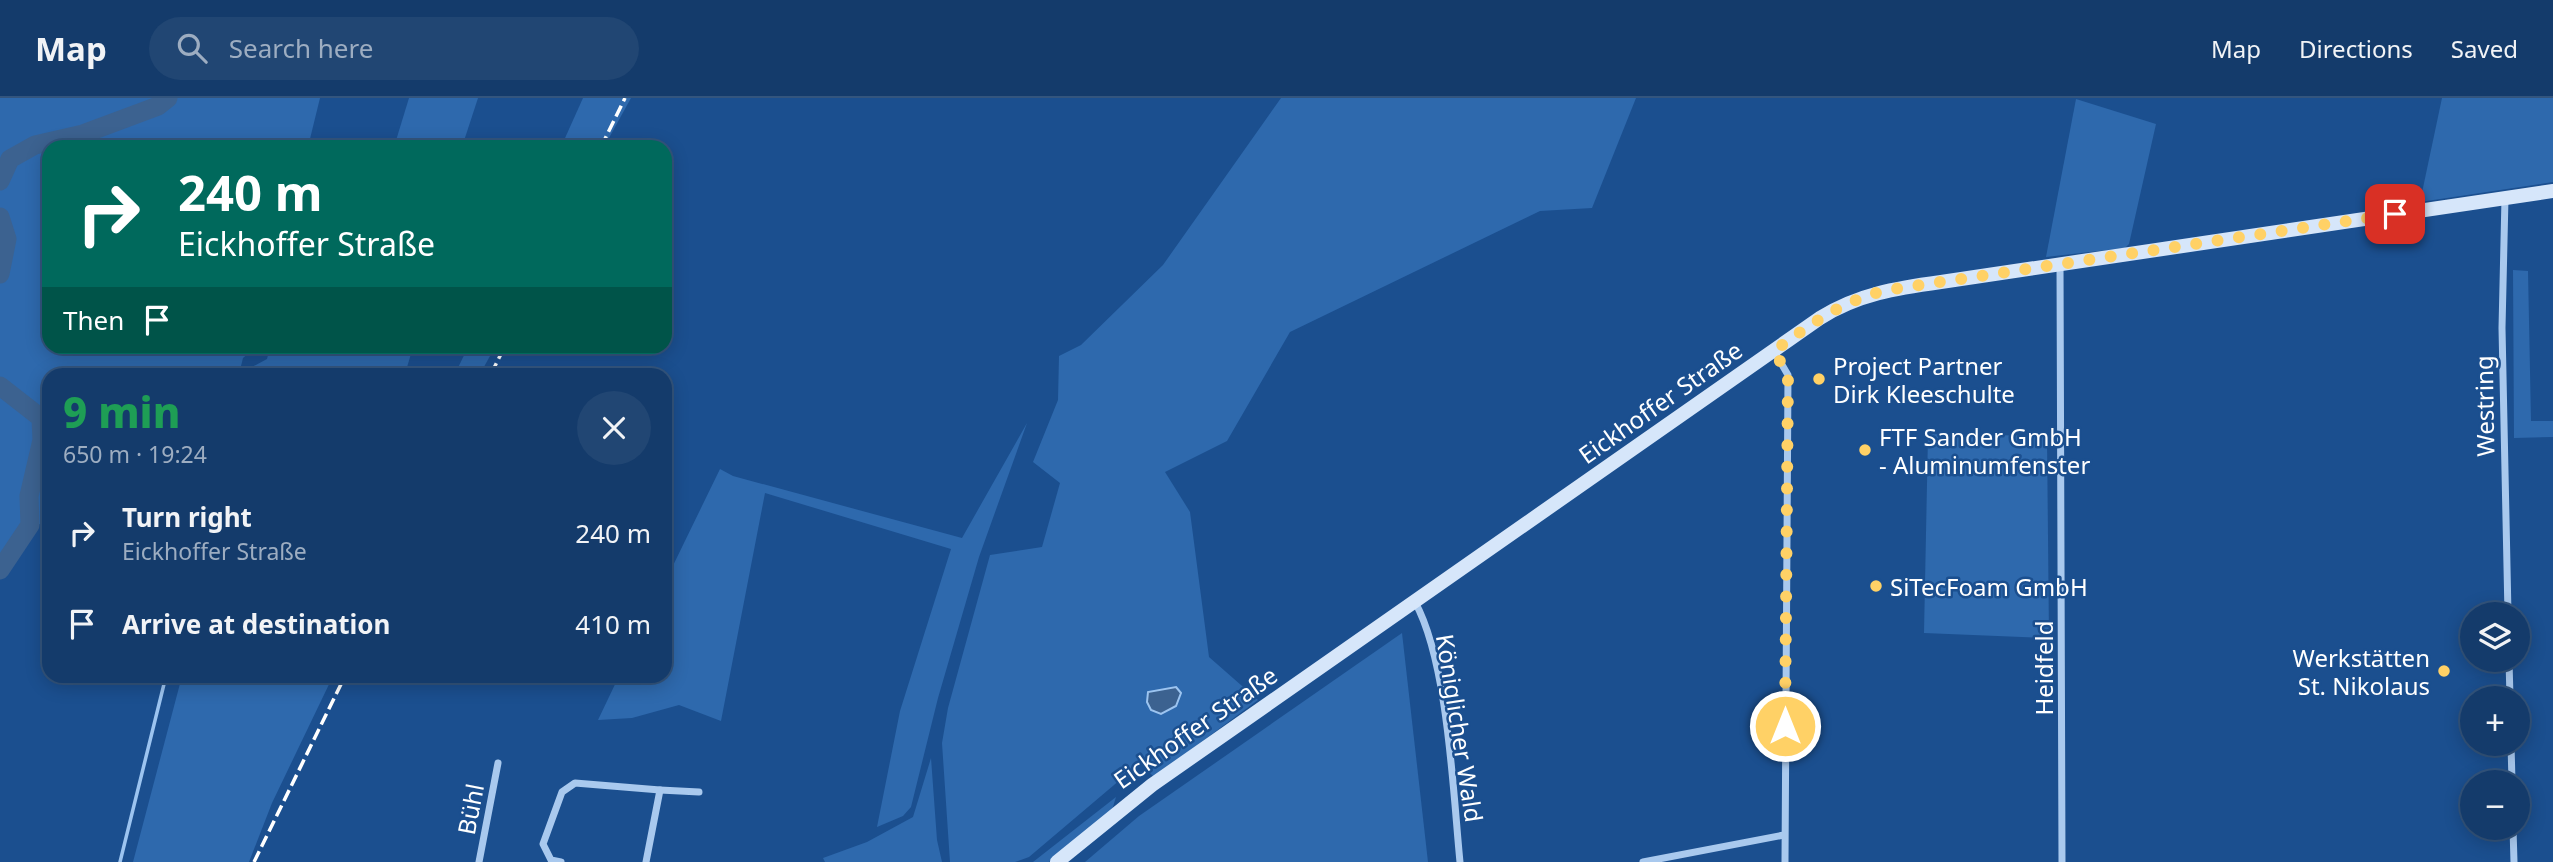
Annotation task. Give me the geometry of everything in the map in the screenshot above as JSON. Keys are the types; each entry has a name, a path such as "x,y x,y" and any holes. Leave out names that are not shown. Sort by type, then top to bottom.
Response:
{"main road":[{"name":"Eickhoffer Straße","path":"1058,862 1152,785 1832,311 1862,296 2553,191"}],"street":[{"name":"Westring","path":"2505,198 2502,314 2508,602"},
{"name":"Heidfeld","path":"2060,264 2062,862"},
{"path":"1774,351 1788,375 1785,862"},
{"name":"Königlicher Wald","path":"1414,601 1432,649 1441,701 1460,862"},
{"name":"Bühl","path":"479,862 498,763"},
{"path":"561,862 551,860 543,844 562,792 575,783 699,792"},
{"path":"646,862 660,790"},
{"path":"1643,862 1784,835"},
{"path":"2513,840 2514,862"}],"shaded area":[{"path":"0,98 320,98 310,140 42,140 42,354 248,354 243,358 240,368 42,368 42,525 24,521 0,559"},
{"path":"409,98 478,98 464,140 396,140"},
{"path":"583,98 631,98 608,140 564,140"},
{"path":"1281,98 1636,98 1592,208 1540,211 1290,332 1227,441 1165,472 1190,512 1209,657 1258,700 1154,777 1140,763 1029,857 1015,862 950,862 942,743 948,708 990,555 1042,547 1060,483 1033,462 1058,400 1059,356 1081,345 1163,265"},
{"path":"2442,98 2553,98 2553,182 2420,202"},
{"path":"2076,99 2156,124 2129,244 2125,248 2046,257"},
{"path":"2513,270 2528,271 2531,421 2553,421 2553,437 2514,438"},
{"path":"268,354 411,354 407,368 252,368 267,359"},
{"path":"465,354 491,354 483,368 458,368"},
{"path":"1027,423 979,557 938,698 911,807 903,816 877,827 900,711 951,549 765,493 721,721 679,705 632,718 598,720 616,683 672,683 672,568 720,469 733,476 962,538"},
{"path":"1928,434 2047,436 2049,638 1924,633"},
{"path":"1402,633 1428,862 1085,862 1139,816"},
{"path":"180,683 330,683 272,803 249,862 133,862"},
{"path":"1176,687 1181,693 1176,706 1161,714 1151,710 1147,702 1148,692"},
{"path":"931,758 937,840 942,862 825,862 823,858 867,842 913,817"},
{"path":"1116,797 1112,810 1049,862 1033,862"}],"waterway":[{"path":"57,140 83,134 158,106 168,98"},
{"path":"0,181 10,159 42,143"},
{"path":"0,217 7,239 0,274"},
{"path":"0,386 41,418 42,440 29,496 30,525 0,570"},
{"path":"120,862 164,683"}],"railway":[{"path":"604,140 625,98"},
{"path":"494,368 501,354"},
{"path":"254,862 342,683"}],"place":[{"name":"Project Partner Dirk Kleeschulte","path":"1819,379"},
{"name":"FTF Sander GmbH - Aluminumfenster","path":"1865,450"},
{"name":"SiTecFoam GmbH","path":"1876,586"},
{"name":"Werkstätten St. Nikolaus","path":"2444,671"}],"route":[{"path":"1785,726 1788,375 1774,351 1847,302 1887,290 2395,214"}]}
